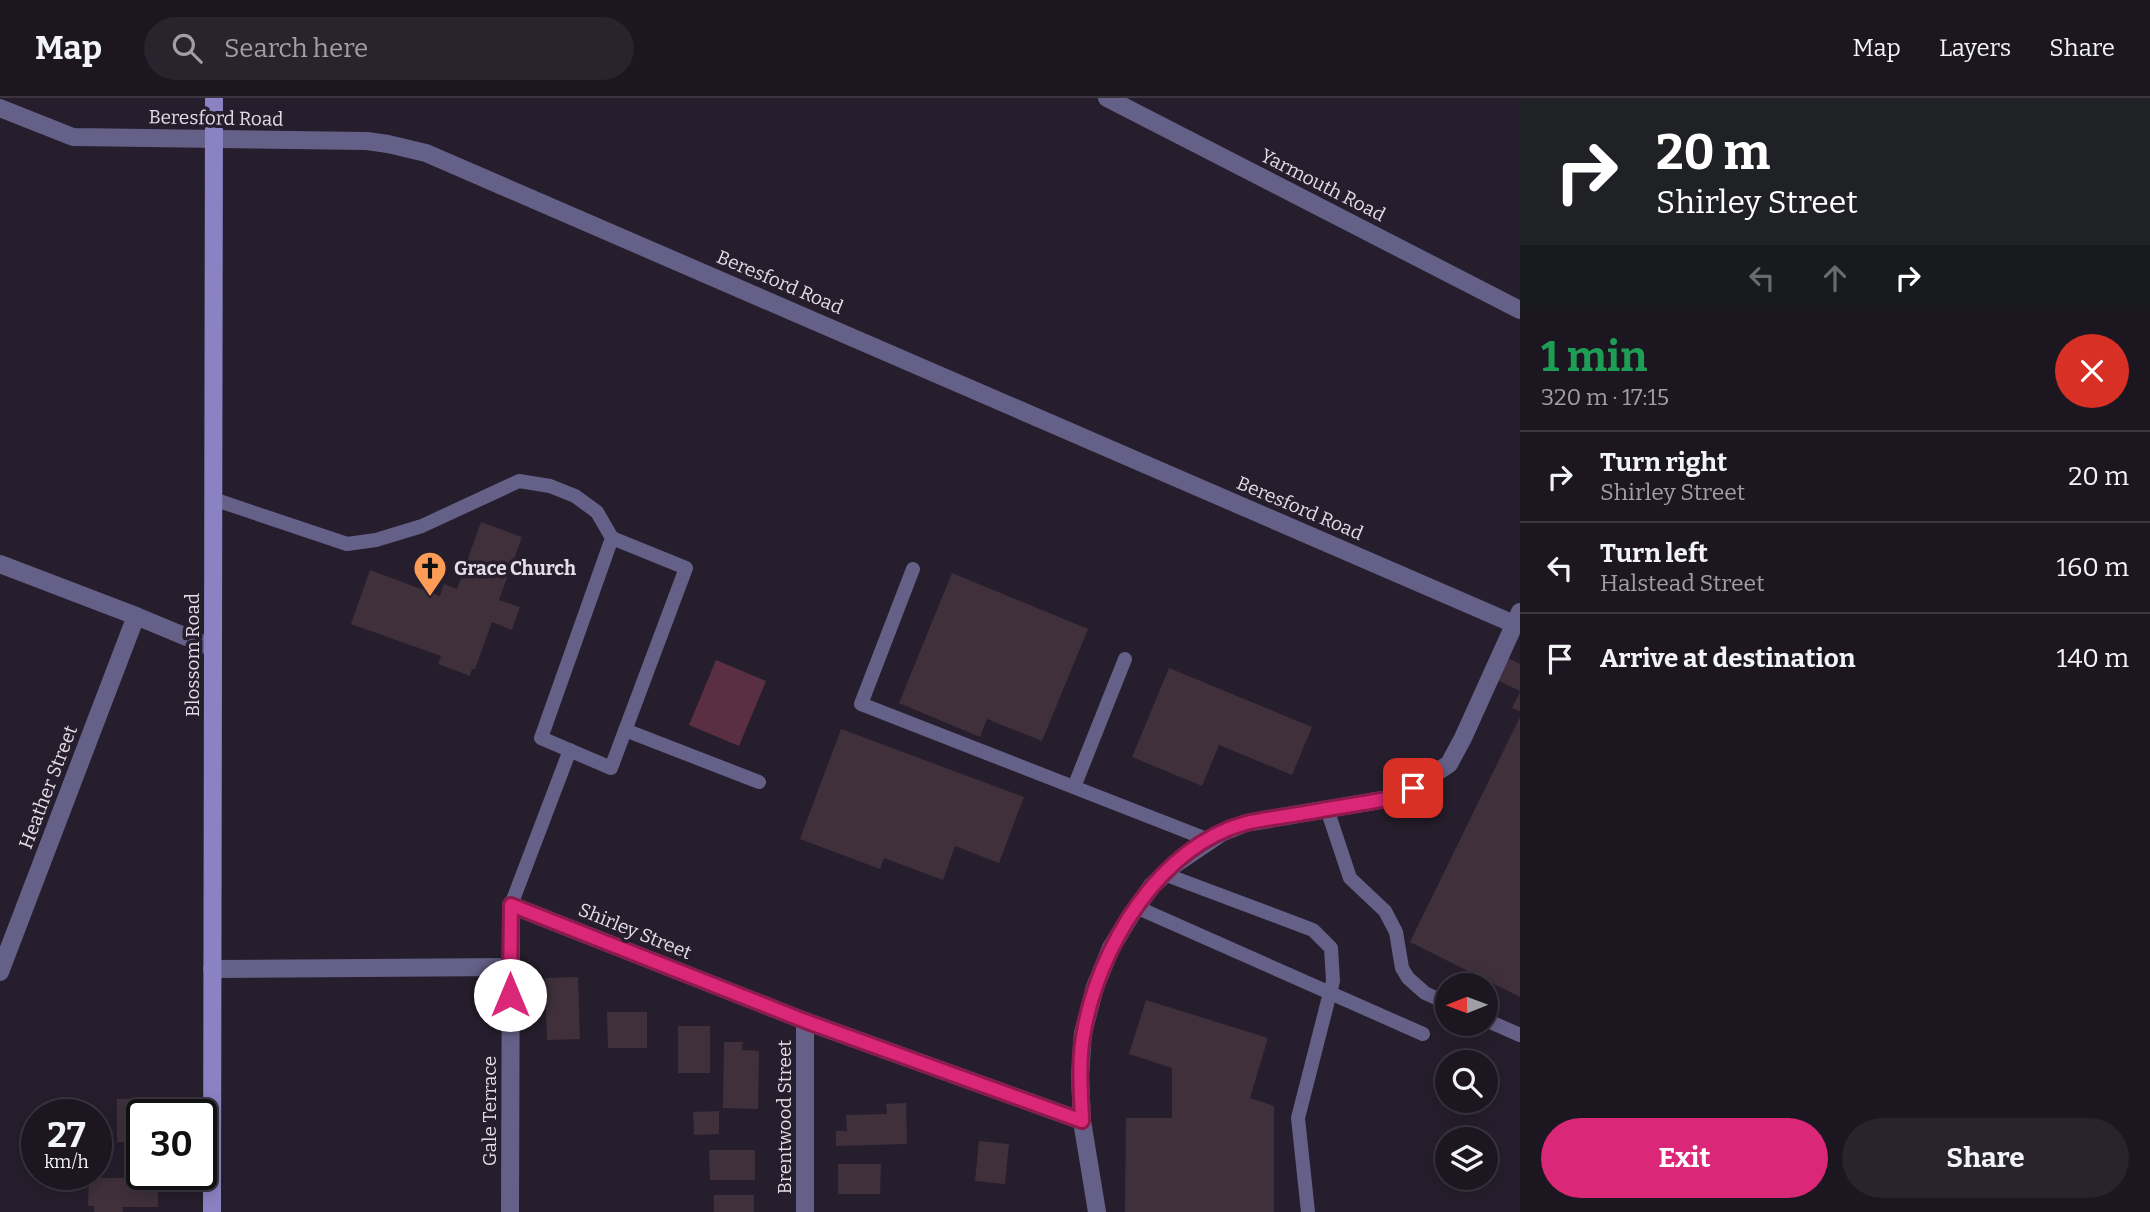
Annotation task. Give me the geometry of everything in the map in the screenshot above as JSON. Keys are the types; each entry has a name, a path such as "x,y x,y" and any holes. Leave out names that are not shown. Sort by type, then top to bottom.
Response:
{"street":[{"name":"Blossom Road","path":"212,1212 214,98"},
{"name":"Yarmouth Road","path":"1107,98 1520,310"},
{"name":"Beresford Road","path":"0,108 73,138 367,141 438,157 1517,618"},
{"path":"0,564 213,648"},
{"name":"Heather Street","path":"0,972 136,616"},
{"path":"1097,1212 1082,1121 1080,1076 1083,1032 1095,987 1111,948 1136,907 1175,864 1222,833 1247,823 1399,797 1449,764 1517,618"},
{"path":"212,969 510,967 511,905"},
{"name":"Shirley Street","path":"511,905 805,1021 1082,1121"},
{"name":"Gale Terrace","path":"510,967 510,1212"},
{"name":"Brentwood Street","path":"805,1021 805,1212"}],"lane":[{"path":"214,499 347,544 376,540 422,526 519,481 550,486 575,496 597,512 612,538 686,568 611,768 541,738 612,538"},
{"path":"913,569 861,704 1209,840"},
{"path":"1074,787 1125,659"},
{"path":"625,730 759,782"},
{"path":"511,905 570,750"},
{"path":"1327,809 1350,878 1385,911 1396,932 1402,968 1408,978 1425,993 1435,998"},
{"path":"1164,874 1313,930 1331,948 1331,993 1298,1118 1308,1212"},
{"path":"1136,907 1423,1034"},
{"path":"1498,1025 1520,1035"}],"shaded area":[{"path":"716,660 766,681 739,746 689,725"}],"building":[{"name":"Grace Church","path":"481,522 522,537 499,600 520,607 512,630 492,622 470,676 438,664 441,656 351,624 370,570 440,596 444,584 457,589"},
{"path":"952,573 1088,629 1042,741 987,719 980,737 899,703"},
{"path":"1506,657 1520,664 1520,691 1495,679"},
{"path":"1169,668 1312,727 1292,775 1219,745 1202,786 1132,757"},
{"path":"1520,692 1520,711 1512,708"},
{"path":"1520,717 1520,997 1498,986 1498,973 1472,973 1410,942"},
{"path":"841,729 1024,797 999,863 955,846 943,880 884,858 880,869 800,839"},
{"path":"578,977 580,1039 547,1040 545,978"},
{"path":"1146,1000 1268,1038 1250,1098 1274,1106 1274,1212 1125,1212 1126,1118 1172,1118 1172,1068 1129,1054"},
{"path":"607,1012 647,1012 647,1048 608,1048"},
{"path":"678,1026 710,1026 710,1073 678,1073"},
{"path":"724,1042 743,1042 742,1050 759,1051 758,1109 723,1108"},
{"path":"117,1099 126,1099 126,1142 117,1142"},
{"path":"906,1103 907,1144 836,1146 836,1131 847,1131 846,1115 887,1114 886,1104"},
{"path":"719,1111 719,1134 694,1135 693,1112"},
{"path":"979,1141 1009,1144 1005,1184 975,1181"},
{"path":"709,1150 755,1150 755,1180 710,1180"},
{"path":"838,1164 881,1164 880,1194 838,1194"},
{"path":"112,1178 126,1178 126,1190 158,1190 158,1207 122,1207 123,1212 94,1212 94,1206 88,1206 89,1190 112,1190"},
{"path":"714,1195 754,1195 754,1212 714,1212"}],"place":[{"name":"Grace Church","path":"430,598"}],"route":[{"path":"510,995 511,905 805,1021 1082,1121 1080,1076 1083,1032 1095,987 1111,948 1130,915 1164,874 1200,846 1247,823 1399,797 1413,788"}]}
